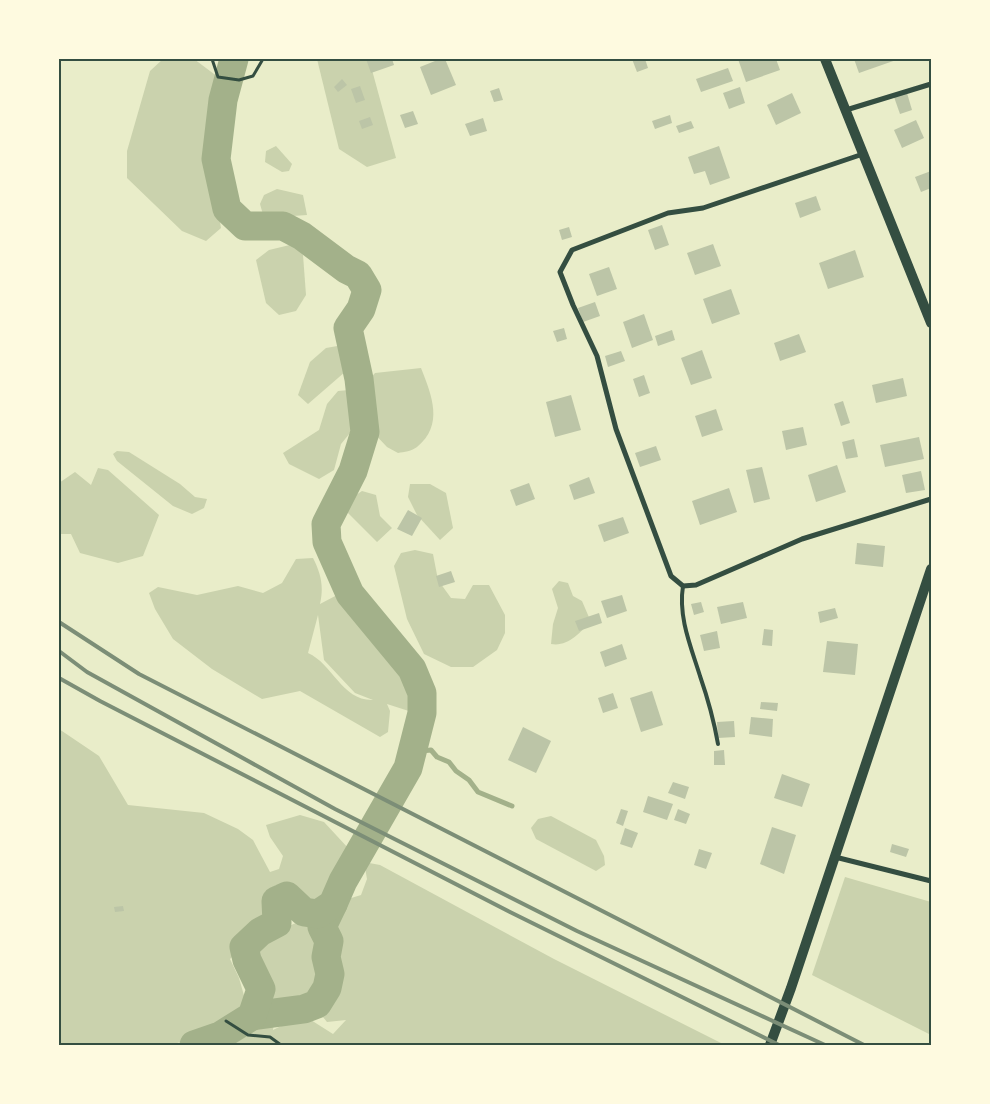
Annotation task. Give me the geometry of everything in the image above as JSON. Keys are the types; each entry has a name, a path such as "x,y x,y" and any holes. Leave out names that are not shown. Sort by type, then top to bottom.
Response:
{"main road":[{"path":"825,59 931,323"},
{"path":"770,1045 931,569"}],"street":[{"path":"845,110 931,84"},
{"path":"863,154 703,208 668,213 572,250 560,272 597,356 616,429 671,576 683,586 696,585 802,539 931,499"},
{"path":"834,857 931,881"}],"lane":[{"path":"683,586 681,598 685,628 707,697 718,744"}],"path":[{"path":"212,59 218,77 239,80 253,76 262,59"},
{"path":"226,1021 248,1035 270,1036 281,1045"}],"green space":[{"path":"163,59 194,59 218,77 209,155 221,228 206,241 182,231 127,178 127,151 150,71"},
{"path":"317,59 369,59 396,158 367,167 339,149"},
{"path":"276,146 292,164 289,171 282,172 265,162 266,151"},
{"path":"277,189 303,195 307,215 264,218 260,204 264,195"},
{"path":"294,244 303,255 306,295 296,311 279,315 266,303 256,260 269,250"},
{"path":"343,345 353,365 308,404 298,395 310,362 326,348"},
{"path":"421,368 432,400 433,420 431,429 417,447 398,453 387,447 370,429 350,433 341,444 334,470 319,479 289,464 283,453 319,430 327,404 338,391 361,389 375,373"},
{"path":"117,451 129,452 180,484 195,497 207,499 204,508 192,514 173,506 117,461 113,454"},
{"path":"98,468 108,470 159,515 143,556 118,563 80,553 71,534 59,534 59,483 75,472 91,485"},
{"path":"410,484 430,484 446,493 453,528 440,540 417,515 408,497"},
{"path":"362,491 376,495 380,516 392,528 377,542 348,513 347,501"},
{"path":"415,550 433,554 438,580 451,598 465,599 473,585 489,585 505,615 505,633 497,650 473,667 451,667 424,654 407,619 394,566 401,553"},
{"path":"313,558 321,580 320,604 339,594 416,687 415,713 387,704 390,711 388,732 380,737 300,691 262,699 212,669 173,639 155,609 149,593 158,587 197,595 238,586 263,593 282,583 296,559","holes":["318,615 324,660 355,693 373,700 362,699 353,695 317,658 308,653"]},
{"path":"559,581 568,583 573,596 582,601 591,622 578,635 568,641 551,644 553,624 558,608 552,589"},
{"path":"59,729 99,756 128,805 204,813 238,829 253,840 270,872 279,869 283,856 270,837 266,825 300,815 324,822 349,849 326,901 315,907 304,905 286,888 276,885 265,892 264,906 275,914 230,959 239,978 245,999 240,1015 215,1031 171,1045 59,1045"},
{"path":"551,816 596,840 604,856 605,865 596,871 536,839 531,828 538,819"},
{"path":"364,862 380,865 554,959 725,1045 218,1045 253,1025 264,1000 264,983 251,960 254,949 264,937 298,922 327,923 348,899 361,895 367,879","holes":["318,1011 327,1022 346,1020 333,1034 303,1015 273,1030 274,1022"]},
{"path":"845,877 931,902 931,1035 812,975"}],"building":[{"path":"366,59 392,59 394,65 371,73"},
{"path":"440,59 445,59 456,85 431,95 420,67"},
{"path":"632,59 645,59 648,68 637,72"},
{"path":"738,59 776,59 780,70 746,82"},
{"path":"854,59 899,59 859,73"},
{"path":"728,68 733,81 701,92 696,79"},
{"path":"342,79 347,85 338,92 334,87"},
{"path":"360,86 365,100 356,103 351,89"},
{"path":"740,87 745,103 729,109 723,93"},
{"path":"499,88 503,100 494,102 490,91"},
{"path":"792,93 801,113 776,125 767,105"},
{"path":"907,93 912,110 900,114 894,97"},
{"path":"413,111 418,124 405,128 400,115"},
{"path":"670,115 672,123 655,129 652,121"},
{"path":"370,117 373,125 362,129 359,121"},
{"path":"483,118 487,131 470,136 465,124"},
{"path":"916,120 924,138 902,148 894,130"},
{"path":"691,121 694,128 679,133 676,126"},
{"path":"719,146 730,178 710,185 705,171 694,174 688,157"},
{"path":"931,171 931,188 921,192 915,177"},
{"path":"816,196 821,210 800,218 795,203"},
{"path":"662,225 669,245 655,250 648,230"},
{"path":"569,227 572,237 562,240 559,230"},
{"path":"713,244 721,266 695,275 687,253"},
{"path":"855,250 864,277 828,289 819,263"},
{"path":"609,267 617,289 597,296 589,274"},
{"path":"731,289 740,314 712,324 703,299"},
{"path":"595,302 600,316 583,322 578,308"},
{"path":"644,314 653,340 632,348 623,322"},
{"path":"564,328 567,339 557,342 553,331"},
{"path":"672,330 675,340 658,346 655,336"},
{"path":"799,334 806,352 780,361 774,343"},
{"path":"702,350 712,378 691,385 681,358"},
{"path":"621,351 625,361 608,367 605,356"},
{"path":"644,375 650,393 639,397 633,379"},
{"path":"903,378 907,396 876,403 872,385"},
{"path":"571,395 581,430 555,437 546,402"},
{"path":"843,401 850,423 841,426 834,404"},
{"path":"716,409 723,430 702,437 695,416"},
{"path":"803,427 807,445 786,450 782,431"},
{"path":"919,437 924,459 885,467 880,445"},
{"path":"854,439 858,457 846,459 842,442"},
{"path":"656,446 661,460 640,467 635,453"},
{"path":"837,465 846,492 816,502 808,475"},
{"path":"762,467 770,499 754,503 746,470"},
{"path":"921,471 925,490 906,493 902,475"},
{"path":"589,477 595,493 574,500 569,485"},
{"path":"529,483 535,499 516,506 510,490"},
{"path":"729,488 737,512 700,525 692,501"},
{"path":"408,510 422,518 412,536 397,529"},
{"path":"623,517 629,533 604,542 598,525"},
{"path":"857,543 885,546 883,567 855,564"},
{"path":"451,571 455,582 439,587 436,576"},
{"path":"622,595 627,611 607,618 601,601"},
{"path":"701,602 704,612 694,615 691,604"},
{"path":"743,602 747,618 721,624 717,607"},
{"path":"835,608 838,618 820,623 818,612"},
{"path":"599,613 602,623 579,631 575,621"},
{"path":"764,629 773,630 772,646 762,645"},
{"path":"717,631 720,648 704,651 700,635"},
{"path":"827,641 858,644 855,675 823,672"},
{"path":"622,644 627,659 605,667 600,652"},
{"path":"652,691 663,725 641,732 630,698"},
{"path":"613,693 618,708 603,713 598,698"},
{"path":"761,702 778,703 777,711 760,709"},
{"path":"751,717 773,719 772,737 749,734"},
{"path":"734,721 735,737 718,738 717,722"},
{"path":"523,727 551,741 536,773 508,760"},
{"path":"724,750 725,765 714,765 714,751"},
{"path":"782,774 810,784 802,807 774,798"},
{"path":"673,782 689,787 685,799 668,793"},
{"path":"648,796 673,804 667,820 643,812"},
{"path":"621,809 628,811 623,826 616,823"},
{"path":"678,809 690,814 686,824 674,820"},
{"path":"772,827 796,835 784,874 760,864"},
{"path":"625,828 638,833 632,848 620,844"},
{"path":"892,844 909,849 906,857 890,852"},
{"path":"699,849 712,853 706,869 694,865"},
{"path":"123,906 124,911 115,912 114,907"}],"waterway":[{"path":"194,1045 220,1036 252,1016 261,989 247,960 244,947 260,932 277,923 276,901 287,896 304,912 318,914 333,904 343,881 408,768 422,713 422,693 412,669 350,594 327,542 326,524 353,471 365,432 359,379 348,328 361,309 367,290 358,275 346,269 302,236 283,226 245,226 227,209 216,159 223,100 234,59"},
{"path":"412,752 431,750 437,757 449,762 456,771 469,780 478,792 512,806"},
{"path":"252,1016 304,1009 317,1004 327,988 330,974 326,957 329,941 322,927 333,904"}],"railway":[{"path":"59,622 139,674 864,1045"},
{"path":"59,651 87,672 335,809 577,931 825,1045"},
{"path":"59,678 100,701 512,913 779,1045"}]}
